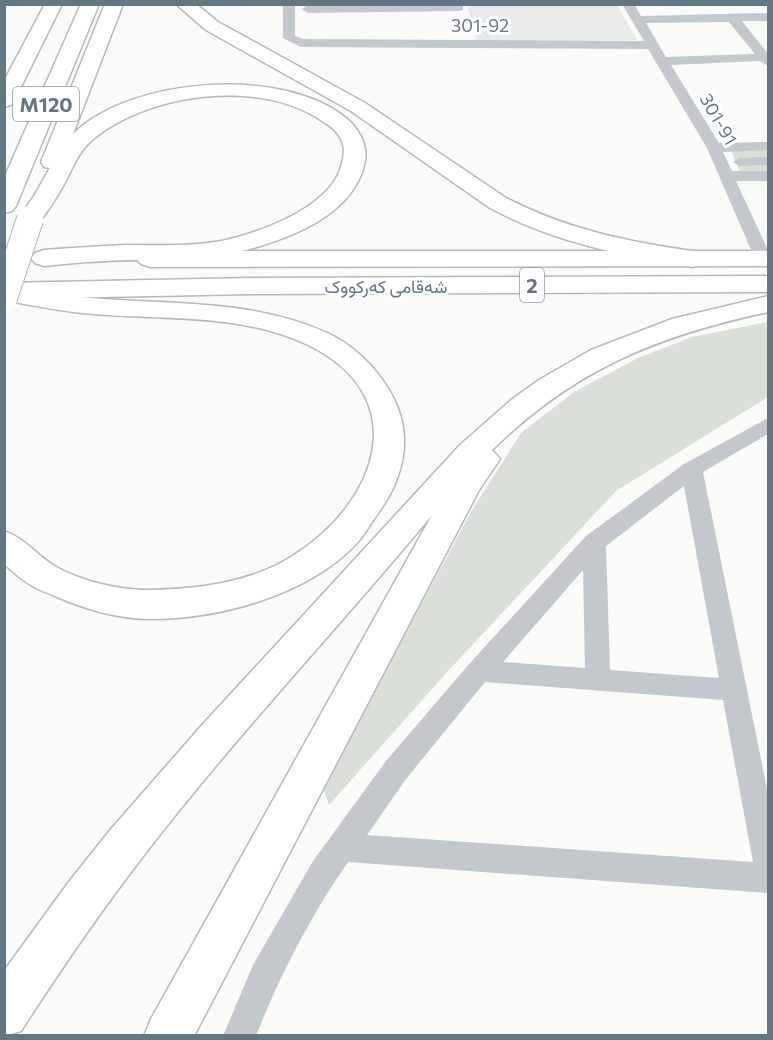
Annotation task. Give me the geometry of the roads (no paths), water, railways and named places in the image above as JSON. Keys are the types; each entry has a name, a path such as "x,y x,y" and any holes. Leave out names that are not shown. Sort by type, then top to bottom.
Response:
{"highway":[{"path":"4,68 39,4"},
{"name":"M120","path":"4,101 54,4"},
{"name":"M120","path":"4,206 90,4"},
{"path":"4,298 30,219 114,4"},
{"path":"184,4 238,41 330,91"},
{"path":"230,14 258,42 519,215 575,237 693,259"},
{"path":"30,219 49,191 63,161 84,136 113,116 162,98 197,92 234,91 284,96 315,107 339,122 352,140 356,151 352,173 336,195 305,217 263,236 211,250 108,253 44,258"},
{"name":"شەقامی کەرکووک","path":"4,259 693,259 767,267"},
{"name":"شەقامی کەرکووک","path":"4,292 261,286 767,267"},
{"path":"4,292 92,306 242,317 300,332 332,348 364,375 386,411 390,433 389,454 382,478 366,511 350,530 328,551 305,567 273,583 229,597 205,602 154,604 133,604 96,598 66,588 43,576 19,560 4,544"},
{"path":"4,1014 73,910 133,833 359,578 418,507 482,440 549,387 618,347 692,321 768,304"},
{"path":"168,1035 466,484 496,441 527,403"}],"street":[{"path":"289,4 289,38 297,42 308,22 394,6 460,9"},
{"name":"301-91","path":"628,4 729,176 767,267"},
{"path":"637,20 768,17"},
{"path":"733,18 766,56"},
{"name":"301-92","path":"308,22 467,39 652,45"},
{"path":"661,61 766,56"},
{"path":"714,148 768,146"},
{"path":"739,162 768,161"},
{"path":"729,176 768,176"},
{"path":"239,1035 264,976 324,871 396,770 479,671 594,542 692,469 768,425"},
{"path":"692,469 735,690 759,768 768,864"},
{"path":"594,542 598,680"},
{"path":"479,671 735,690"},
{"path":"341,847 768,878"}]}
